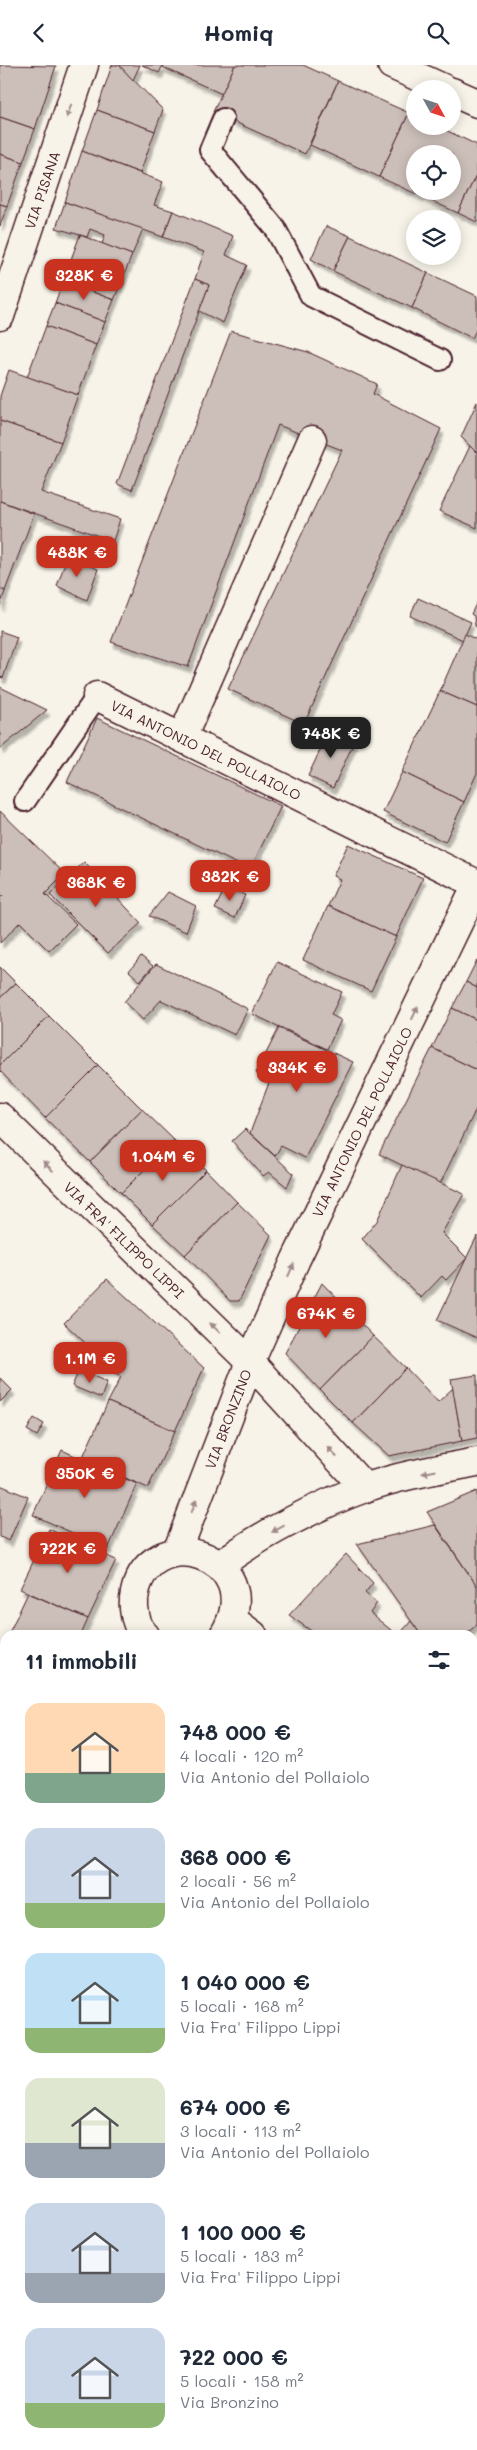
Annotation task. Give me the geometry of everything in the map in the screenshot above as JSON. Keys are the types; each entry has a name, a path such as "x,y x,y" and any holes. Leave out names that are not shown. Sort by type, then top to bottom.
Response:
{"street":[{"name":"VIA PISANA","path":"0,316 84,65"},
{"path":"392,65 425,80"},
{"path":"461,96 477,103"},
{"path":"182,738 312,440"},
{"name":"VIA ANTONIO DEL POLLAIOLO","path":"97,696 477,884 296,1259 250,1362"},
{"name":"VIA FRA' FILIPPO LIPPI","path":"0,1117 250,1362"},
{"name":"VIA BRONZINO","path":"177,1552 250,1362 365,1488"},
{"path":"220,1565 236,1552 280,1527 365,1488 477,1462"},
{"path":"141,1630 133,1605 135,1588 143,1572 151,1563 177,1552 192,1552 210,1558 220,1565 230,1579 234,1591 237,1630"}],"lane":[{"path":"223,119 210,149 274,228 311,296 440,359"},
{"path":"25,801 97,696"}],"building":[{"path":"0,65 56,66 35,129 0,117"},
{"path":"112,65 119,65 163,110 155,131 97,110"},
{"path":"119,65 140,65 133,80"},
{"path":"142,65 163,65 159,73"},
{"path":"163,65 235,65 222,94 162,67"},
{"path":"235,65 303,65 338,81 305,154 213,112"},
{"path":"338,81 406,112 406,119 379,177 310,145"},
{"path":"97,110 155,131 140,173 82,151"},
{"path":"0,117 35,129 23,162 0,154"},
{"path":"406,119 406,135 456,135 477,145 477,173 459,210 451,210 429,200 461,200 461,145 406,145 406,189 379,177"},
{"path":"82,151 163,182 154,205 173,211 163,237 65,202"},
{"path":"0,154 23,162 7,206 0,204"},
{"path":"477,173 477,222 461,214 459,210"},
{"path":"65,202 143,229 132,255 102,244 105,235 90,229 87,237 56,228"},
{"path":"0,204 7,206 0,226"},
{"path":"173,211 233,236 226,255 247,265 223,323 199,311 209,285 195,279 204,252 163,237"},
{"path":"326,226 350,236 333,271 311,259"},
{"path":"80,235 132,255 114,300 63,281"},
{"path":"350,236 406,263 406,265 411,265 428,273 412,308 333,271"},
{"path":"428,273 477,296 477,328 472,338 412,308"},
{"path":"195,279 209,285 132,490 117,484"},
{"path":"63,281 114,300 105,322 55,303"},
{"path":"55,303 105,322 96,345 46,326"},
{"path":"46,326 96,345 78,395 27,377"},
{"path":"231,331 308,352 377,384 373,394 441,429 304,724 228,689 342,450 278,425 188,667 111,642"},
{"path":"9,370 78,395 61,442 0,421 0,396"},
{"path":"477,402 477,453 461,437"},
{"path":"0,421 61,442 41,492 120,519 113,541 0,501"},
{"path":"470,446 477,453 477,528 439,511"},
{"path":"0,501 34,514 5,591 0,589"},
{"path":"67,557 98,569 87,600 57,586"},
{"path":"0,589 5,591 0,606"},
{"path":"418,598 471,622 463,640 410,616"},
{"path":"477,602 477,627 475,626 474,616 471,614"},
{"path":"0,631 17,637 3,678 0,677"},
{"path":"465,634 477,640 477,707 440,691"},
{"path":"0,687 47,710 0,749"},
{"path":"440,691 477,707 477,773 464,802 402,772"},
{"path":"97,718 281,806 250,870 67,782"},
{"path":"329,731 354,742 333,788 308,776"},
{"path":"402,772 464,802 445,842 383,812"},
{"path":"0,811 65,874 45,894 76,924 49,951 20,922 0,943 0,898 3,895 0,892"},
{"path":"348,844 423,878 396,937 328,906 340,879 333,876"},
{"path":"84,862 141,923 108,953 50,895"},
{"path":"226,886 245,895 235,918 215,909"},
{"path":"168,892 196,906 186,932 149,916"},
{"path":"328,906 396,937 371,991 303,960"},
{"path":"141,956 153,966 140,981 129,971"},
{"path":"477,960 477,988 466,982"},
{"path":"277,962 342,992 331,1015 341,1020 327,1049 252,1014"},
{"path":"156,964 248,1009 235,1035 161,1000 143,1020 124,1002"},
{"path":"0,967 16,983 0,998"},
{"path":"466,982 477,988 477,1020 452,1008"},
{"path":"16,983 49,1016 0,1065 0,998"},
{"path":"452,1008 477,1020 477,1070 432,1048"},
{"path":"49,1016 98,1065 45,1118 0,1071 0,1065"},
{"path":"279,1028 353,1062 305,1158 281,1146 275,1156 250,1133 270,1080 256,1073"},
{"path":"432,1048 477,1070 477,1107 440,1184 379,1154"},
{"path":"98,1065 142,1109 90,1162 45,1118"},
{"path":"142,1109 174,1140 121,1193 90,1162"},
{"path":"245,1129 293,1173 287,1187 269,1172 263,1176 232,1141"},
{"path":"174,1140 206,1170 152,1224 121,1193"},
{"path":"402,1165 464,1194 442,1233 467,1258 446,1280 442,1276 421,1298 362,1239 377,1221"},
{"path":"206,1170 237,1202 185,1255 152,1224"},
{"path":"237,1202 271,1235 239,1301 230,1301 185,1255"},
{"path":"477,1236 477,1338 437,1320"},
{"path":"107,1279 204,1368 175,1431 108,1402 121,1377 64,1323"},
{"path":"322,1283 373,1336 320,1390 285,1353"},
{"path":"373,1336 406,1368 353,1423 320,1390"},
{"path":"406,1368 438,1402 453,1388 462,1441 389,1456 353,1423"},
{"path":"79,1370 107,1382 101,1398 72,1386"},
{"path":"477,1375 477,1438 462,1441 451,1379"},
{"path":"0,1378 12,1390 0,1402"},
{"path":"108,1402 175,1431 148,1488 82,1459"},
{"path":"34,1418 44,1424 37,1436 27,1430"},
{"path":"62,1450 137,1484 108,1549 33,1515"},
{"path":"0,1485 28,1497 9,1541 0,1537"},
{"path":"477,1491 477,1586 427,1512"},
{"path":"435,1525 477,1586 477,1625 470,1630 417,1630 357,1544"},
{"path":"49,1529 116,1560 88,1619 20,1589"},
{"path":"346,1554 373,1583 365,1593 377,1603 370,1613 391,1630 310,1630 289,1615"},
{"path":"28,1593 88,1619 83,1630 10,1630"},
{"path":"411,1621 417,1630 403,1630"}]}
